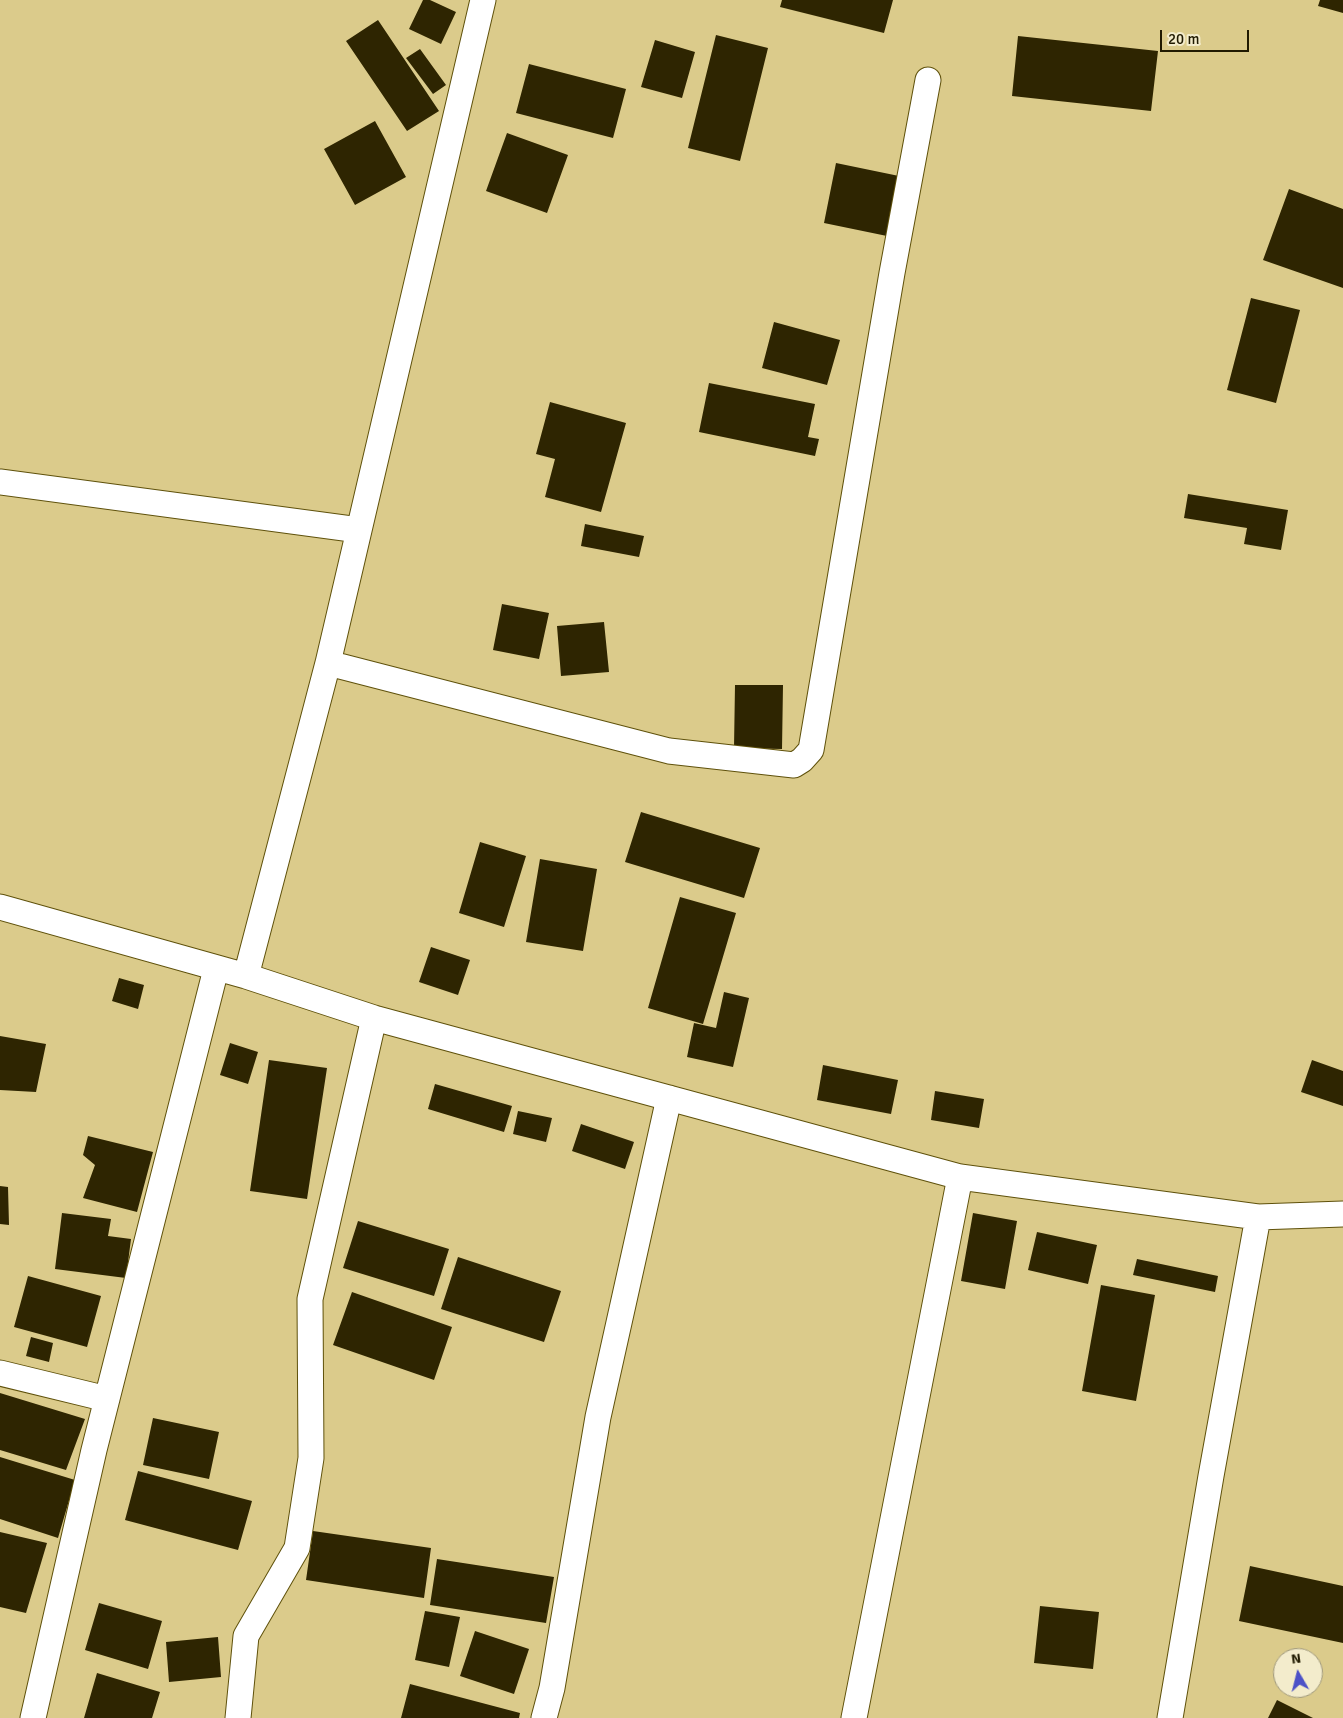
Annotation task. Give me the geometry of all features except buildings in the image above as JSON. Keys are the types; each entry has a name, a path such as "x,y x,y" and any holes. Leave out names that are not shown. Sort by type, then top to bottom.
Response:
{"street":[{"path":"246,976 328,663 483,0"},
{"path":"328,663 669,750 794,765 802,760 811,750 890,283 928,80"},
{"path":"0,482 360,530"},
{"path":"0,907 246,976 374,1018 960,1177 1258,1218 1343,1214"},
{"path":"33,1718 107,1399 216,969"},
{"path":"238,1718 246,1636 297,1548 311,1458 310,1299 374,1018"},
{"path":"544,1718 552,1688 598,1417 669,1098"},
{"path":"854,1718 960,1177"},
{"path":"1170,1718 1211,1476 1258,1218"},
{"path":"0,1373 107,1399"}]}
